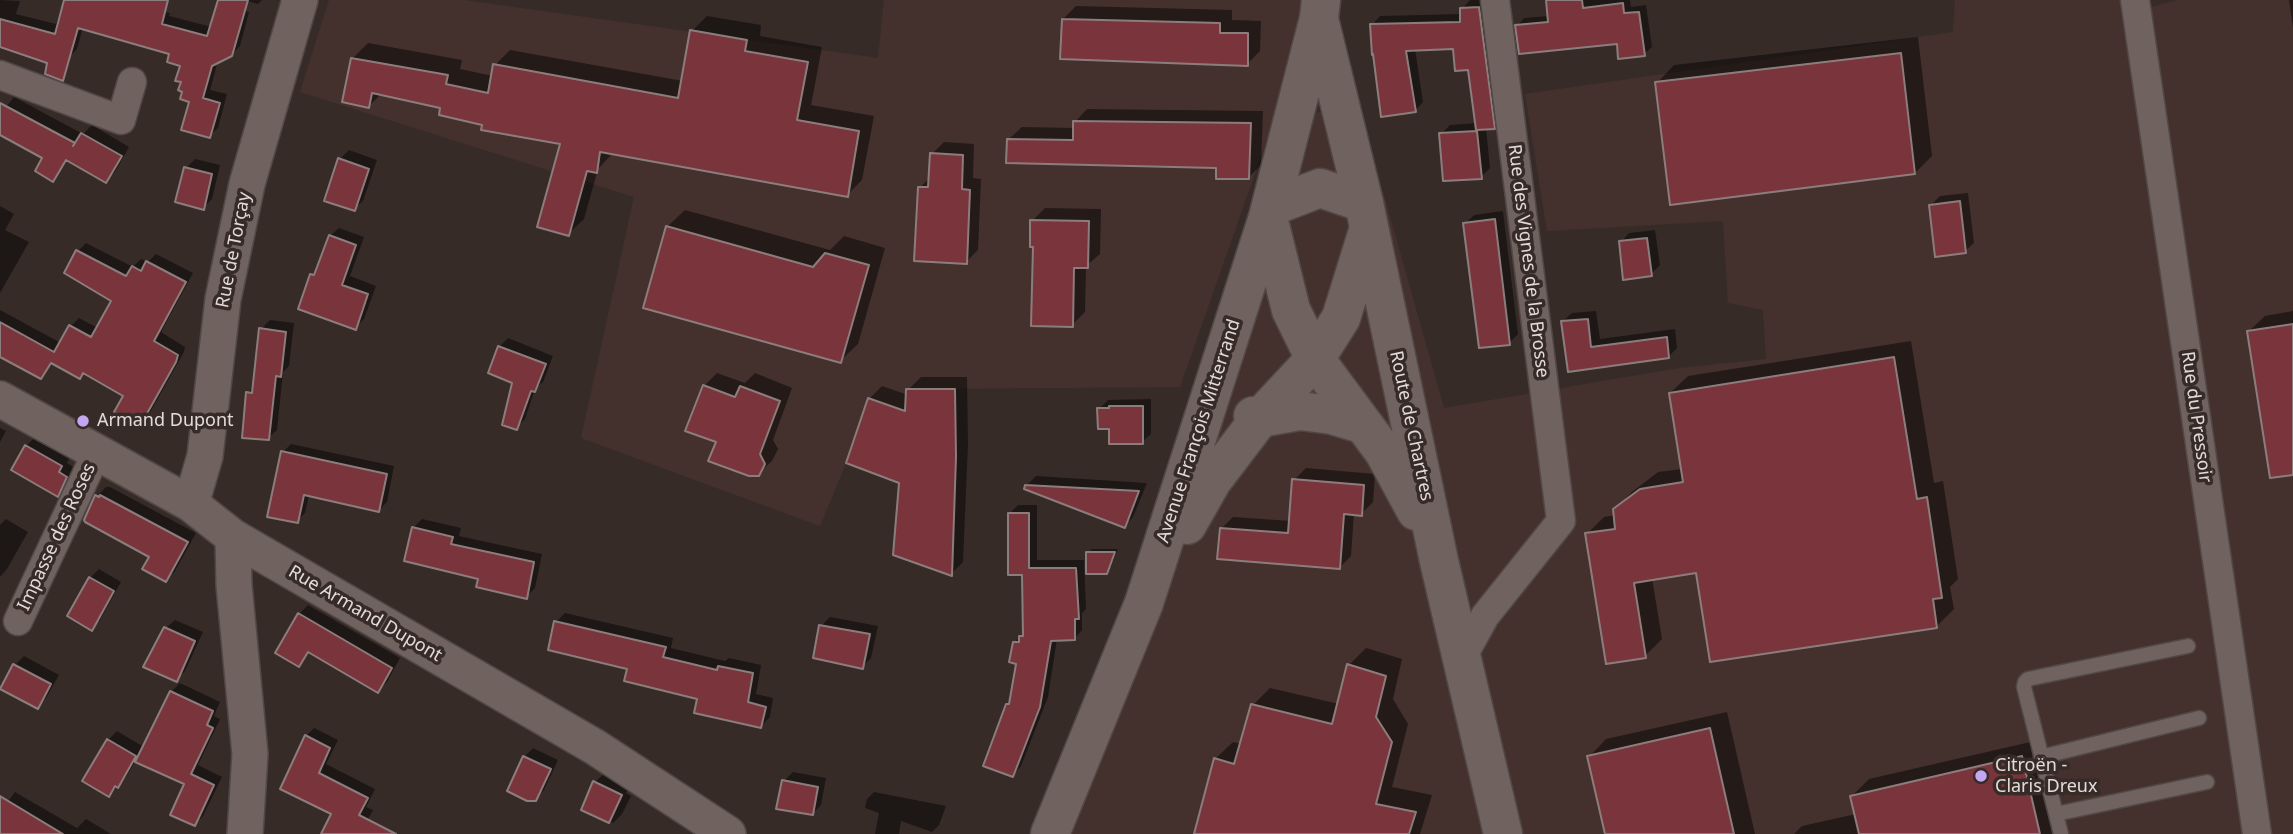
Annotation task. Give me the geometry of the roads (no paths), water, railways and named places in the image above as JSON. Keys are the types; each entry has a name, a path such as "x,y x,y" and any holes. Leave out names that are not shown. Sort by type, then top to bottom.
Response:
{"main road":[{"name":"Avenue François Mitterrand","path":"1050,834 1144,603 1269,212 1320,9"},
{"name":"Route de Chartres","path":"1320,9 1367,214 1439,561 1503,834"},
{"path":"1144,603 1212,481 1260,418 1315,359 1341,318 1363,253 1367,214 1320,188 1269,212 1291,310 1315,359 1399,476 1439,561"},
{"path":"1215,381 1233,410 1260,418 1300,411 1332,415 1362,424"}],"street":[{"name":"Rue de Torçay","path":"191,504 205,456 223,299 245,197 300,0"},
{"name":"Rue des Vignes de la Brosse","path":"1463,656 1485,615 1560,521 1495,0"},
{"name":"Rue du Pressoir","path":"2134,0 2257,834"},
{"path":"0,75 121,120 131,82"},
{"name":"Rue Armand Dupont","path":"0,399 191,504 233,537 595,747 729,834"},
{"name":"Impasse des Roses","path":"18,621 97,452"},
{"path":"233,537 234,585 250,754 245,834"}],"lane":[{"path":"2061,834 2024,687 2028,679 2188,646"},
{"path":"2041,757 2199,718"},
{"path":"2056,814 2207,782"}],"place":[{"name":"Armand Dupont","path":"83,421"},
{"name":"Citroën - Claris Dreux","path":"1981,776"}]}
